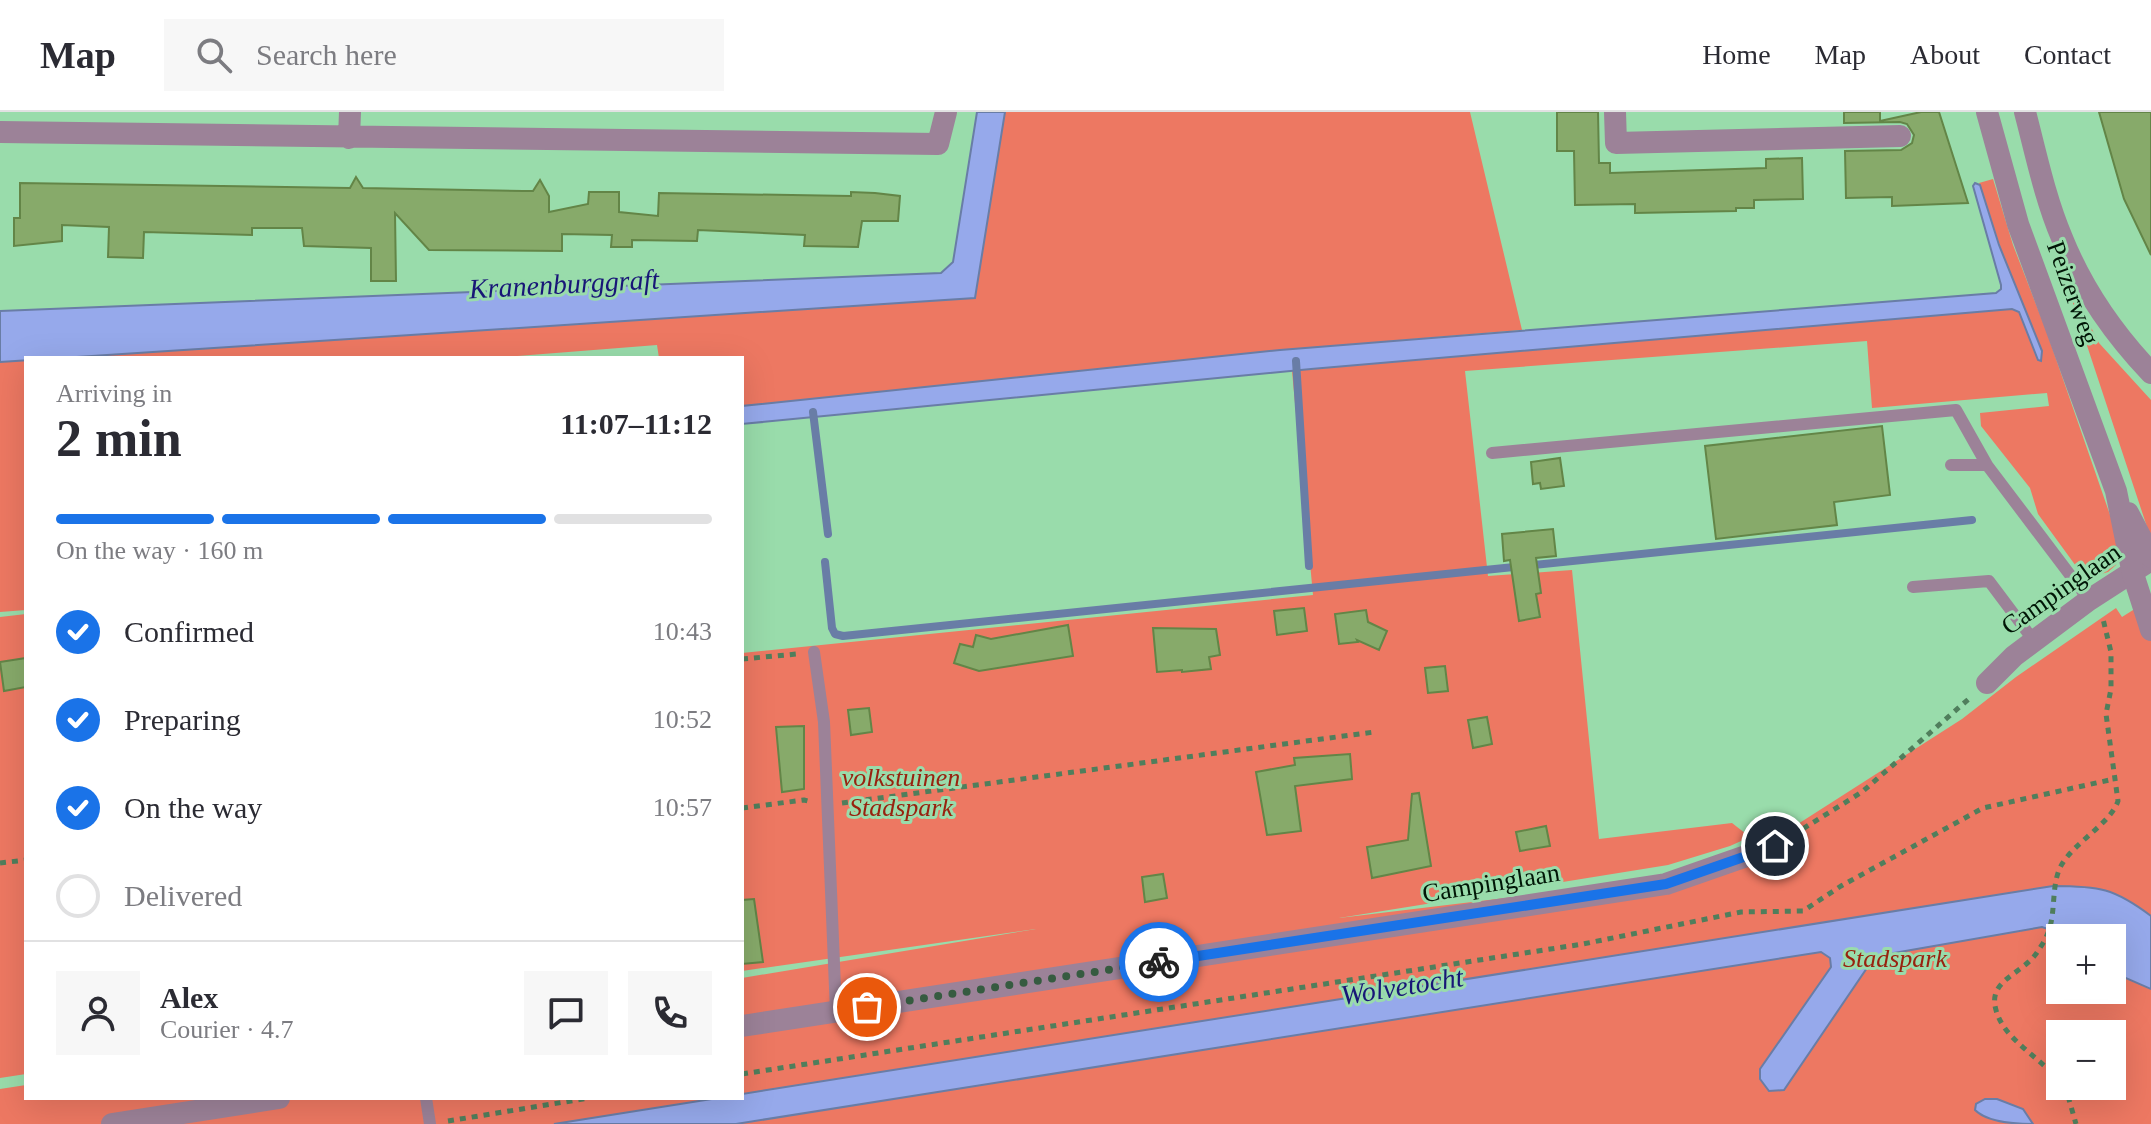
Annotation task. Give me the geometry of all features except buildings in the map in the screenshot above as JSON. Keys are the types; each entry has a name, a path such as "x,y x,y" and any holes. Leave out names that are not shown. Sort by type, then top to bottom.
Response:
{"street":[{"path":"349,138 350,112"},
{"path":"0,132 938,144 946,112"},
{"path":"1615,112 1616,143 1900,136"},
{"name":"Peizerweg","path":"1987,112 2018,224 2145,563 2151,630"},
{"name":"Peizerweg","path":"2025,112 2062,238 2088,291 2125,345 2151,373"},
{"name":"Campinglaan","path":"1987,683 2014,656 2145,563"},
{"name":"Campinglaan","path":"744,1026 1666,884 1775,846"},
{"path":"112,1124 266,1100"}],"lane":[{"path":"1492,453 1956,410 1987,465 2093,598"},
{"path":"1951,465 1987,465"},
{"path":"1913,587 1989,581 2034,641"},
{"path":"814,652 824,722 836,1012"},
{"path":"426,1100 430,1124"}],"path":[{"path":"2046,1068 2014,1038 1996,1013 1994,995 1998,985 2030,964 2049,929 2060,867 2074,847 2115,810 2118,801 2106,714 2111,689 2111,652 2093,598"},
{"path":"744,659 814,652"},
{"path":"1775,846 1862,792 1987,683"},
{"path":"744,808 804,800 827,805 1374,732"},
{"path":"744,1074 1583,944 1741,912 1803,911 1841,886 1983,808 2114,779"},
{"path":"0,863 24,860"},
{"path":"430,1124 577,1100"},
{"path":"2069,1100 2076,1124"}],"green space":[{"path":"1005,112 1470,112 1522,330 1280,350 744,411 744,356 659,356 657,345 517,356 85,356 974,298"},
{"path":"1993,179 2013,245 2118,538 2121,552 2116,565 2108,572 2094,576 2081,573 2038,514 2030,488 1981,426 1980,413 2049,406 2047,393 1872,408 1867,341 1465,371 1488,576 1572,570 1599,839 1732,823 1750,837 1668,865 1339,918 1723,872 1962,719 2016,677 2116,608 2122,617 2149,600 2151,1124 0,1124 0,1089 24,1085 24,1100 744,1100 744,978 1036,929 744,971 744,653 1313,595 1292,371 2012,309 2019,312 2038,360 1979,183"},
{"path":"2062,270 2099,343 2151,400 2151,539"},
{"path":"24,360 24,610 0,612 0,362"},
{"path":"24,614 24,1074 0,1078 0,617"}],"water":[{"path":"977,112 1005,112 975,298 91,356 24,356 24,360 0,362 0,311 941,273 953,262"},
{"path":"1975,183 1980,185 1999,245 2042,351 2041,361 2019,312 2012,309 1311,369 744,424 744,406 1280,350 1996,293 2001,285 1973,186"},
{"path":"2053,886 2105,890 2151,916 2151,989 2126,978 2126,924 2046,924 2046,928 1894,953 1879,959 1867,968 1784,1090 1769,1091 1760,1079 1760,1069 1831,967 1830,958 1821,952 736,1124 554,1124 705,1100 744,1100 744,1094"},
{"path":"1985,1099 1997,1099 2023,1109 2033,1124 1994,1120 1975,1110 1976,1104"}],"waterway":[{"path":"1296,361 1309,566"},
{"path":"813,412 828,534"},
{"path":"825,562 832,628 835,634 843,636 1972,520"}],"way so far":[{"path":"867,1007 1159,962"}],"route":[{"path":"1159,962 1666,884 1775,846"}],"water label":[{"name":"Kranenburggraft","path":"564,284"},
{"name":"Wolvetocht","path":"1402,986"}],"park label":[{"name":"volkstuinen Stadspark","path":"901,792"},
{"name":"Stadspark","path":"1895,958"}]}
